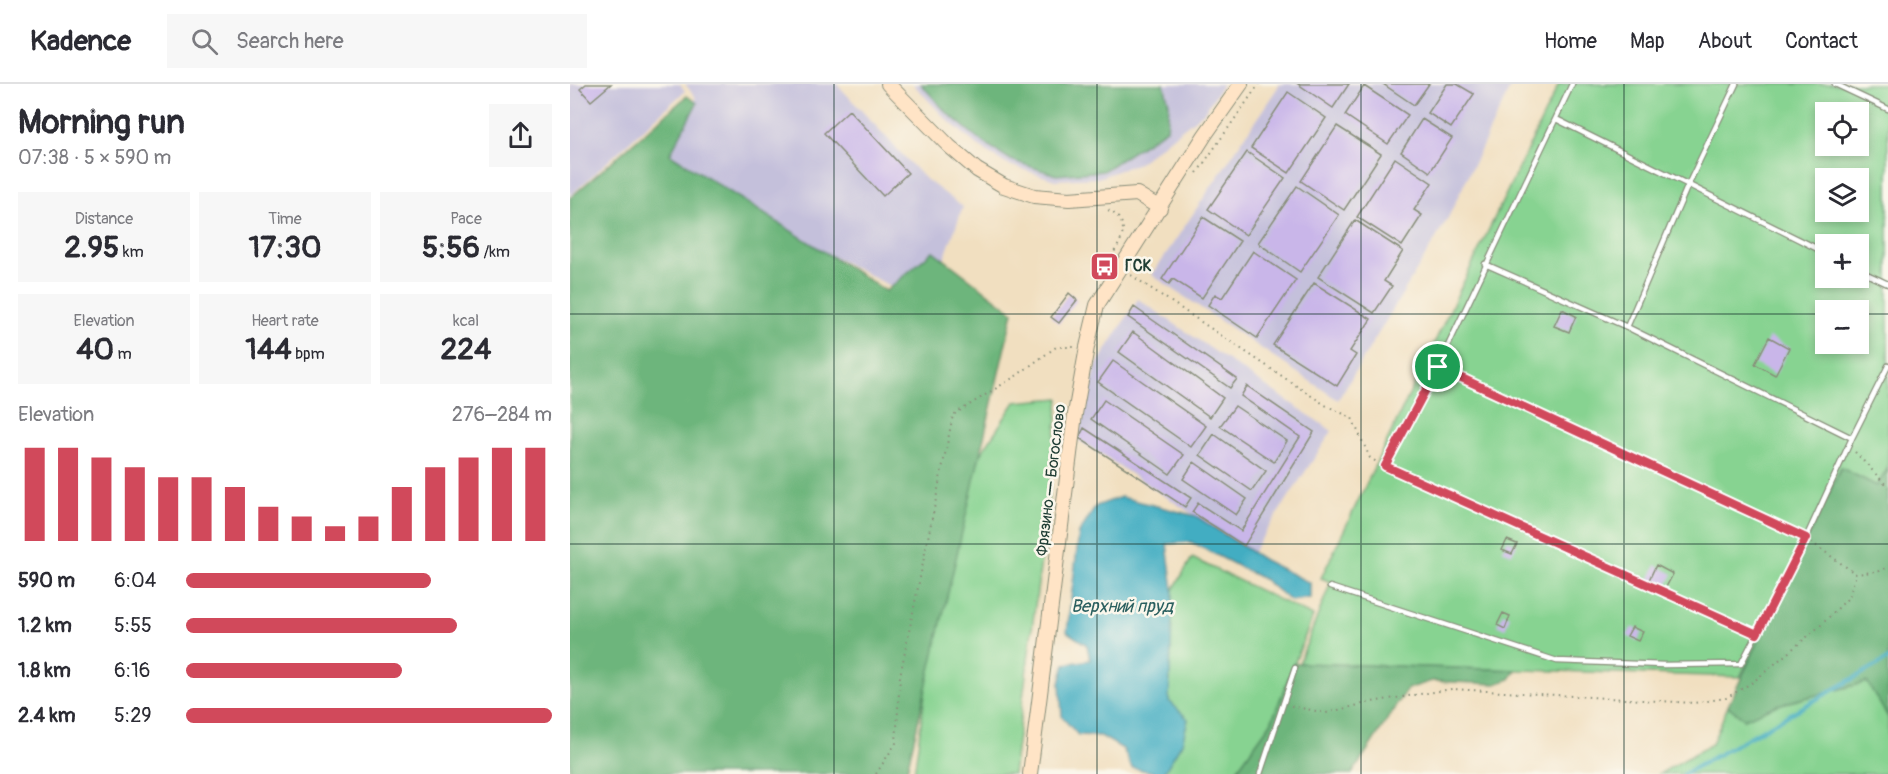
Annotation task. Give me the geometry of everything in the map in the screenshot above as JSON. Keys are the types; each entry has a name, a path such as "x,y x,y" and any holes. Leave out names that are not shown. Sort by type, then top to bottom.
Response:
{"street":[{"path":"888,84 977,170 1004,186 1034,196 1069,199 1137,194 1160,208"},
{"name":"Фрязино — Богослово","path":"1030,774 1076,414 1087,347 1097,305 1241,84"}],"lane":[{"path":"1572,84 1438,367 1385,466 1757,634"},
{"path":"1627,327 1688,184 1736,84"},
{"path":"1835,84 1888,109"},
{"path":"1556,119 1815,248"},
{"path":"1485,264 1627,327 1852,438"},
{"path":"1869,275 1888,284"},
{"path":"1330,587 1557,661 1664,665 1741,664 1806,538 1888,366"},
{"path":"1438,367 1806,538"},
{"path":"1260,774 1295,668"}],"path":[{"path":"1121,268 1325,405 1352,418 1370,458 1385,466"},
{"path":"876,774 896,743 900,676 953,415 1016,376 1056,347 1087,347"},
{"path":"1849,446 1888,487"},
{"path":"1806,538 1856,574 1880,571 1888,567"},
{"path":"1282,705 1326,713 1371,702 1452,689 1694,703 1726,698 1753,682 1820,626 1849,597 1856,574"}],"shaded area":[{"path":"570,84 680,84 685,91 570,196"},
{"path":"685,84 837,84 923,177 963,207 941,268 904,293 640,157 696,98"},
{"path":"913,84 1223,84 1204,112 1139,163 1098,178 1055,180 1006,164 978,146 945,118"},
{"path":"1280,84 1512,84 1447,220 1338,400 1152,275"},
{"path":"1138,299 1332,431 1252,553 1077,439 1096,366"}],"green space":[{"path":"921,84 1164,84 1169,104 1167,129 1103,171 1056,175 1011,160 980,140 946,112"},
{"path":"1559,84 1888,84 1888,468 1877,486 1841,468 1740,677 1299,663 1331,582 1321,578"},
{"path":"687,96 697,103 670,154 886,291 933,251 1013,312 906,774 570,774 570,198"},
{"path":"1059,398 1046,523 1013,774 914,774 928,672 970,470 1015,402"},
{"path":"1841,468 1877,486 1888,468 1888,717 1867,682 1777,705 1744,719 1728,706"},
{"path":"1192,558 1313,616 1271,723 1234,774 1163,774 1182,743 1188,720 1169,701 1173,590"},
{"path":"1294,664 1516,670 1510,679 1496,684 1432,681 1407,689 1352,774 1234,774 1271,723"},
{"path":"1868,682 1888,717 1888,774 1659,774 1712,744 1728,706 1744,719 1777,705"}],"water":[{"name":"Верхний пруд","path":"1121,497 1196,516 1264,560 1310,583 1310,598 1291,601 1263,579 1191,542 1167,544 1173,590 1169,701 1188,719 1182,743 1163,774 1132,768 1123,749 1101,736 1078,735 1062,717 1060,683 1065,664 1090,660 1087,645 1067,632 1079,533 1096,506"}],"building":[{"path":"586,84 611,84 591,101 580,89"},
{"path":"1298,84 1349,84 1333,108"},
{"path":"1383,84 1429,84 1414,105"},
{"path":"1447,84 1457,84 1474,94 1451,128 1428,113"},
{"path":"1364,86 1408,115 1388,144 1345,115"},
{"path":"1288,92 1326,118 1289,173 1251,148"},
{"path":"849,110 908,173 883,196 824,133"},
{"path":"1422,119 1452,138 1430,172 1401,152"},
{"path":"1337,126 1381,154 1344,210 1301,181"},
{"path":"1247,152 1285,178 1246,235 1208,209"},
{"path":"1395,158 1432,183 1414,210 1422,215 1402,246 1357,217"},
{"path":"1297,186 1339,215 1300,272 1258,243"},
{"path":"1203,217 1240,241 1202,298 1173,279 1169,284 1162,279"},
{"path":"1355,220 1403,251 1384,281 1392,286 1374,313 1318,277"},
{"path":"1253,251 1296,280 1257,338 1208,305 1215,294 1222,298"},
{"path":"1314,283 1371,319 1350,351 1356,355 1337,386 1273,345"},
{"path":"1069,293 1077,300 1059,323 1051,317"},
{"path":"1134,307 1237,379 1230,388 1128,317"},
{"path":"1562,309 1576,316 1569,332 1554,326"},
{"path":"1133,332 1223,398 1210,417 1119,352"},
{"path":"1769,337 1789,348 1775,375 1755,364"},
{"path":"1113,361 1206,426 1191,447 1098,382"},
{"path":"1247,386 1314,432 1244,546 1192,512 1198,503 1241,531 1300,437 1241,396"},
{"path":"1104,400 1184,455 1170,474 1091,419"},
{"path":"1235,406 1287,441 1274,462 1220,426"},
{"path":"1084,428 1191,498 1185,507 1079,438"},
{"path":"1214,434 1266,471 1252,491 1200,455"},
{"path":"1194,462 1247,499 1236,515 1183,479"},
{"path":"1507,540 1517,544 1512,554 1502,550"},
{"path":"1656,565 1673,574 1665,589 1649,580"},
{"path":"1503,613 1510,616 1505,629 1497,625"},
{"path":"1632,627 1643,632 1638,641 1627,636"}],"waterway":[{"path":"1684,774 1888,659"}],"place":[{"name":"ГСК","path":"1104,266"}],"route":[{"path":"1438,367 1806,538 1757,634 1385,466 1438,367"}]}
